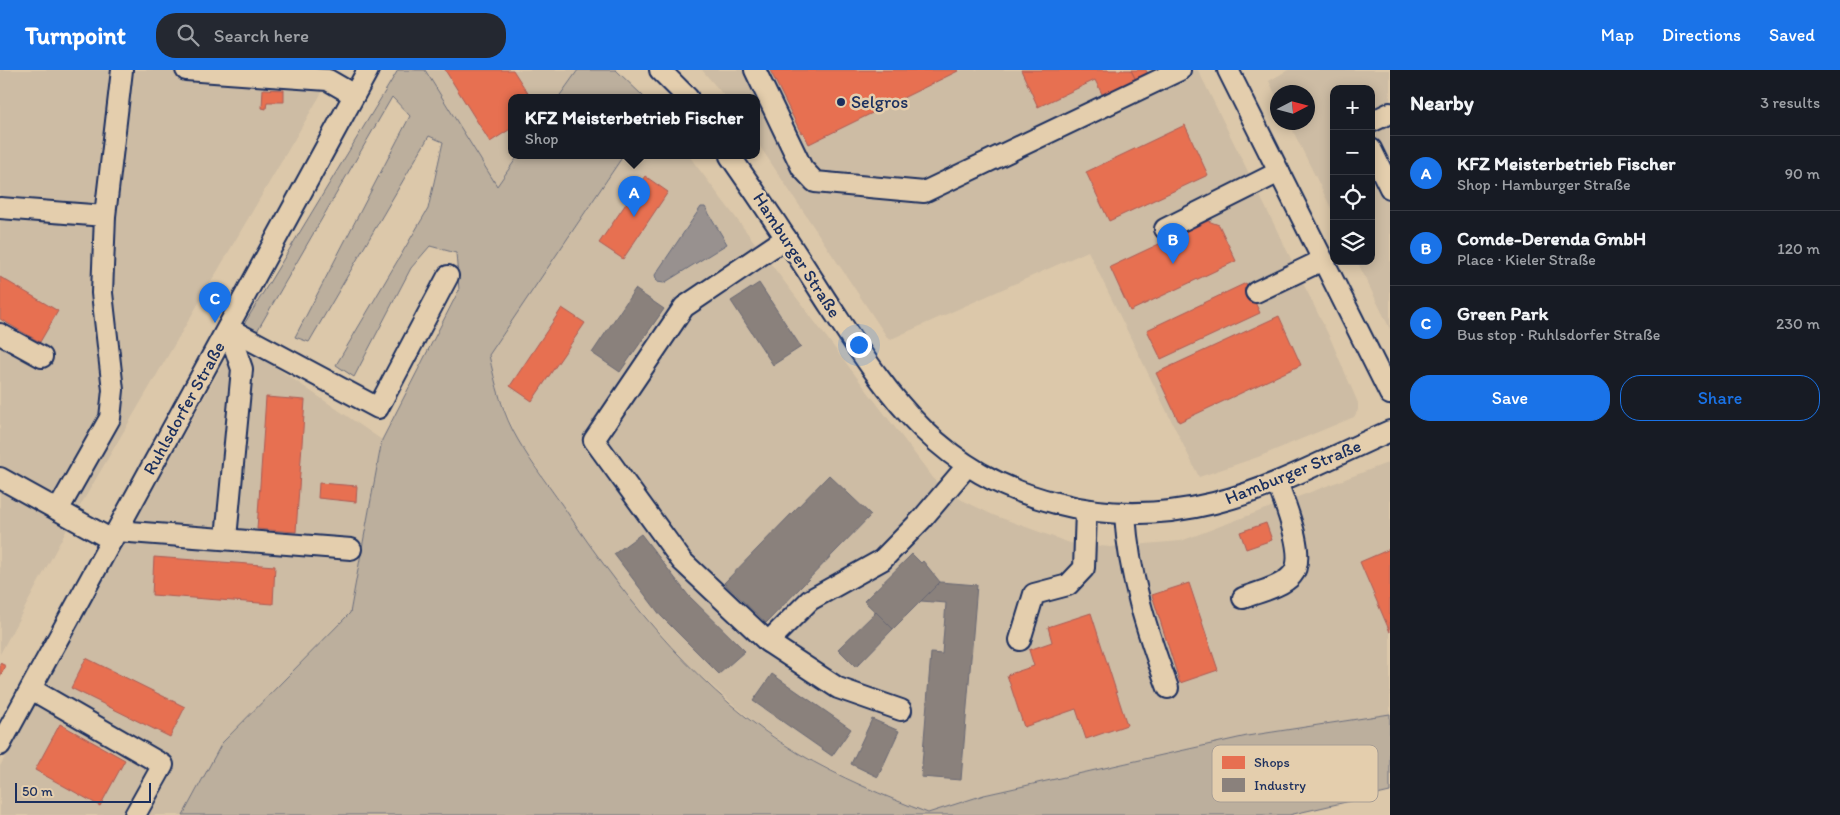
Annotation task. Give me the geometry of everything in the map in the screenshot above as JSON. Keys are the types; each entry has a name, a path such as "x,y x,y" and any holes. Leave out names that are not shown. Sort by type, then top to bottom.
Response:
{"street":[{"path":"58,510 110,418 113,390 102,294 105,216 122,70"},
{"path":"186,70 328,80 354,95"},
{"name":"Ruhlsdorfer Straße","path":"0,745 368,70"},
{"path":"660,70 684,94"},
{"path":"755,70 802,168 815,182 924,192 1171,72"},
{"path":"1228,70 1390,394"},
{"path":"1375,120 1390,113"},
{"path":"1375,157 1390,188"},
{"name":"Hamburger Straße","path":"732,159 876,376 911,419 945,451 967,466 996,482 1031,497 1086,511 1125,515 1185,509 1216,503 1276,482 1390,431"},
{"path":"1165,229 1279,172"},
{"path":"0,208 105,216"},
{"path":"786,238 684,308 594,440 682,561 768,642 838,688 902,710"},
{"path":"1256,292 1323,260"},
{"path":"228,328 378,408 448,276"},
{"path":"226,538 242,369 228,328"},
{"path":"0,334 42,357"},
{"path":"768,642 810,600 882,560 922,519 967,466"},
{"path":"0,478 58,510 115,535 226,538 351,549"},
{"path":"1243,598 1278,584 1292,575 1298,564 1296,546 1276,482"},
{"path":"1020,640 1034,594 1068,585 1084,568 1086,511"},
{"path":"1125,515 1133,578 1144,619 1168,688"},
{"path":"31,689 163,765 134,815"}],"shaded area":[{"path":"0,70 335,70 73,518 0,654"},
{"path":"398,70 425,70 497,186 516,159 621,159 489,355 494,377 504,410 518,440 536,469 617,582 643,615 700,677 731,705 764,730 798,753 829,770 878,793 928,813 984,795 1247,736 1390,714 1390,792 1378,795 1378,745 1212,745 1212,802 1346,802 1289,815 183,815 222,743 350,613 382,440 459,290 456,253 430,246 411,268 354,377 336,365 428,209 443,142 429,136 309,342 295,337 410,116 392,97 256,333 243,326"},
{"path":"425,70 578,70 561,94 508,94 508,159 516,159 497,186"},
{"path":"578,70 616,70 641,94 561,94"},
{"path":"702,70 1198,70 1331,340 1358,403 1358,410 1354,417 1258,457 1199,477 1088,251 889,340 760,146 760,94 723,94"},
{"path":"1288,70 1390,70 1390,329 1359,265 1375,265 1375,85 1330,85 1330,206 1292,130 1315,130 1315,85 1271,85 1269,81"},
{"path":"621,159 691,159 937,483 962,500 993,515 1070,543 1110,547 1181,541 1390,462 1390,714 1247,736 984,795 928,814 877,793 798,753 755,723 688,665 610,575 517,439 495,384 489,355"},
{"path":"701,207 705,207 727,244 664,283 657,282 655,275"},
{"path":"236,340 382,440 350,613 222,743 183,815 0,815 0,766"}],"building: Shops":[{"path":"445,70 513,70 528,94 508,94 508,131 490,142"},
{"name":"Selgros","path":"770,70 958,71 809,144 803,132 801,133"},
{"path":"1021,70 1131,70 1137,82 1104,98 1095,80 1038,107"},
{"path":"1131,70 1146,70 1149,76 1137,82"},
{"path":"263,89 284,90 284,102 267,102 266,109 262,108"},
{"path":"1185,125 1208,175 1109,221 1086,172"},
{"path":"645,176 668,192 623,259 599,243"},
{"path":"1208,221 1219,225 1236,261 1130,311 1110,267"},
{"path":"0,277 58,311 40,342 0,319"},
{"path":"1246,283 1260,313 1161,359 1147,330"},
{"path":"562,308 585,323 532,401 510,386"},
{"path":"1279,316 1301,365 1179,422 1156,373"},
{"path":"266,397 305,400 296,532 257,529"},
{"path":"319,483 357,486 356,502 318,498"},
{"path":"1266,523 1272,540 1246,549 1240,532"},
{"path":"1390,549 1390,632 1360,562"},
{"path":"154,557 275,566 273,604 152,595"},
{"path":"1189,583 1218,670 1180,683 1152,595"},
{"path":"1091,613 1127,725 1086,739 1076,709 1024,727 1007,675 1034,666 1029,650 1052,642 1048,627"},
{"path":"86,658 185,707 170,737 71,688"},
{"path":"0,663 6,666 0,676"},
{"path":"60,724 125,760 100,806 35,770"}],"building: Industry":[{"path":"759,283 801,347 773,365 731,301"},
{"path":"635,289 664,309 620,372 592,353"},
{"path":"829,475 871,515 766,623 724,583"},
{"path":"641,534 688,595 745,651 719,674 661,616 614,554"},
{"path":"912,554 921,563 923,561 940,582 893,629 864,601"},
{"path":"940,582 977,585 961,780 921,777 931,653 942,654 946,603 921,601"},
{"path":"876,612 893,629 856,667 838,649"},
{"path":"772,674 851,729 832,756 753,701"},
{"path":"872,719 899,731 878,777 851,764"}],"place":[{"name":"Selgros","path":"841,102"},
{"name":"KFZ Meisterbetrieb Fischer","path":"634,217"},
{"name":"Comde-Derenda GmbH","path":"1173,264"},
{"name":"Green Park","path":"215,323"}]}
